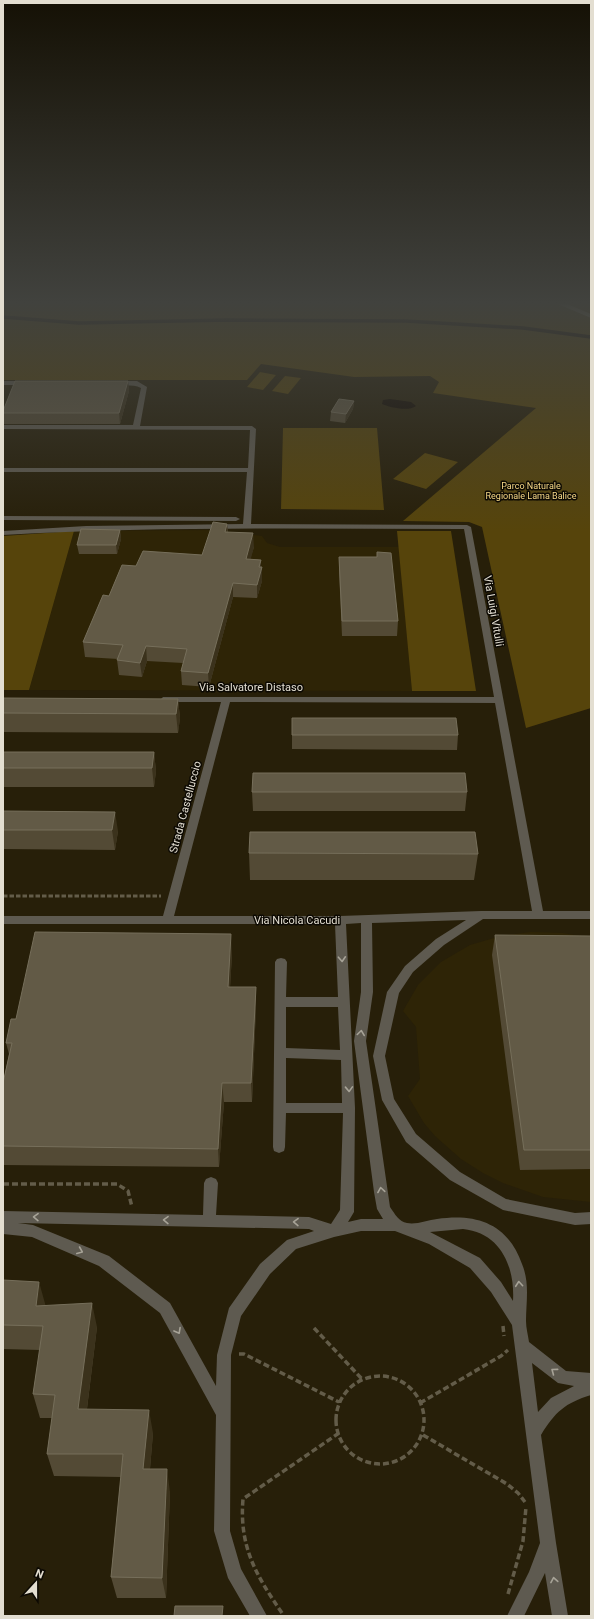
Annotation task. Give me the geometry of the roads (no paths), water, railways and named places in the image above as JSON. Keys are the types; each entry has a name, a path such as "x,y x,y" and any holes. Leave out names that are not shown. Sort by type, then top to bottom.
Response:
{"street":[{"path":"3,383 35,383"},
{"path":"106,383 138,383 144,386 136,428"},
{"path":"3,428 252,428 254,430 247,522"},
{"path":"3,470 251,470"},
{"path":"3,518 247,522"},
{"path":"3,533 86,528 247,522"},
{"name":"Via Luigi Vitulli","path":"247,522 467,527 538,915"},
{"name":"Via Salvatore Distaso","path":"154,699 498,700"},
{"name":"Strada Castelluccio","path":"167,920 226,699"},
{"path":"481,915 440,942 409,969 393,992 379,1056 388,1100 411,1138 455,1176 503,1204 575,1219 591,1218"},
{"name":"Via Nicola Cacudi","path":"3,920 366,920 481,915 591,915"},
{"path":"334,1231 347,1212 349,1108 340,920"},
{"path":"366,920 367,992 360,1041 384,1209 401,1228 434,1240 475,1263 496,1287 519,1323"},
{"path":"279,1147 281,962"},
{"path":"280,1002 344,1002"},
{"path":"280,1053 347,1055"},
{"path":"280,1108 349,1108"},
{"path":"209,1221 211,1183"},
{"path":"3,1217 310,1223 334,1231"},
{"path":"259,1616 234,1572 222,1531 224,1355 234,1313 265,1269 292,1244 334,1231 361,1225 401,1228 434,1224 472,1224 494,1234 506,1246 514,1259 520,1283 519,1323 533,1434 560,1616"},
{"path":"3,1228 33,1231 104,1261 165,1308 223,1414"},
{"path":"522,1346 563,1378 591,1380"},
{"path":"533,1434 548,1409 573,1393 591,1388"},
{"path":"518,1610 535,1577 548,1543"}],"park label":[{"name":"Parco Naturale Regionale Lama Balice","path":"531,492"}]}
